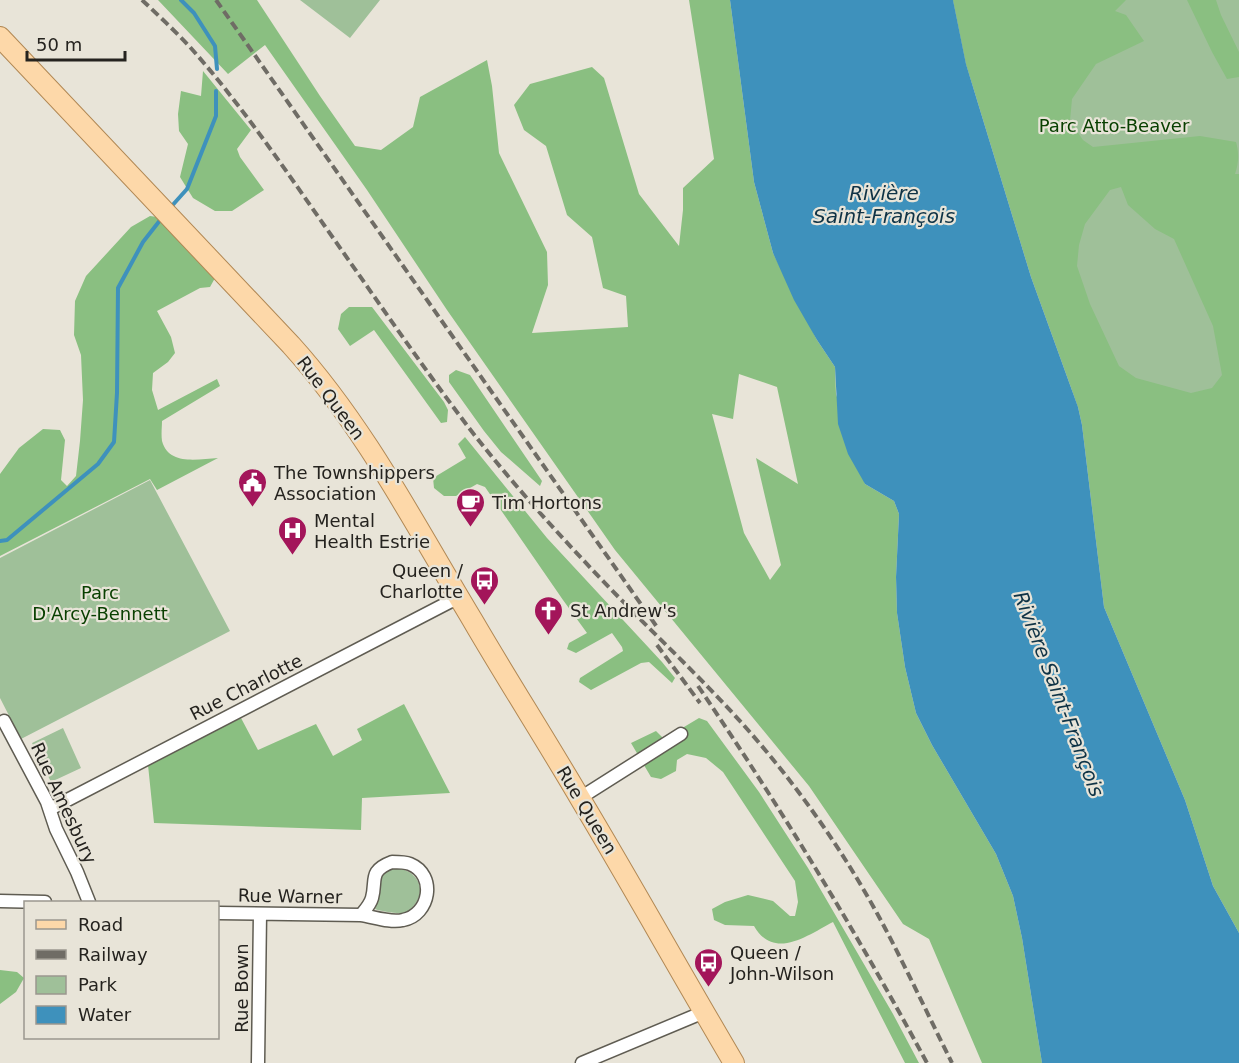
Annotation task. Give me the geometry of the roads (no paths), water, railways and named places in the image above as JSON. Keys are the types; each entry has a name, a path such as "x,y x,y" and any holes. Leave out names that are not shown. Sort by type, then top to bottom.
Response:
{"main road":[{"name":"Rue Queen","path":"0,37 309,365 337,401 399,495 580,798 734,1063"}],"street":[{"name":"Rue Charlotte","path":"50,809 459,597"},
{"name":"Rue Amesbury","path":"4,721 50,809 59,837 77,872 88,901"},
{"path":"580,798 681,734"},
{"name":"Rue Warner","path":"219,913 361,915 400,921 410,919 417,914 426,901 427,882 423,873 409,863 392,862 384,865 375,874 372,900 361,915"},
{"path":"0,901 24,902"},
{"name":"Rue Bown","path":"258,1063 260,914"},
{"path":"582,1063 704,1012"}],"water":[{"name":"Rivière Saint-François","path":"730,0 953,0 966,64 1031,277 1078,407 1104,607 1185,800 1213,886 1239,933 1239,1063 1042,1063 1013,896 996,854 932,745 916,713 905,667 897,613 899,514 894,501 865,484 848,454 838,424 835,367 794,300 773,253 754,182"}],"waterway":[{"path":"181,0 194,13 215,46 217,69"},
{"path":"170,208 187,189 216,116 216,91"},
{"path":"0,541 7,540 98,464 114,442 118,288 143,242 161,219"}],"railway":[{"path":"142,0 190,47 243,112 432,378 489,453 574,550 736,717 800,793 846,860 873,906 952,1063"},
{"path":"216,0 657,627"},
{"path":"657,645 700,703"},
{"path":"698,686 759,778 817,872 927,1063"}],"place":[{"name":"The Townshippers Association","path":"253,508"},
{"name":"Tim Hortons","path":"471,528"},
{"name":"Mental Health Estrie","path":"293,556"},
{"name":"Queen / Charlotte","path":"484,606"},
{"name":"St Andrew's","path":"549,636"},
{"name":"Queen / John-Wilson","path":"709,988"}],"park label":[{"name":"Parc Atto-Beaver","path":"1114,125"},
{"name":"Parc D'Arcy-Bennett","path":"100,602"}]}
